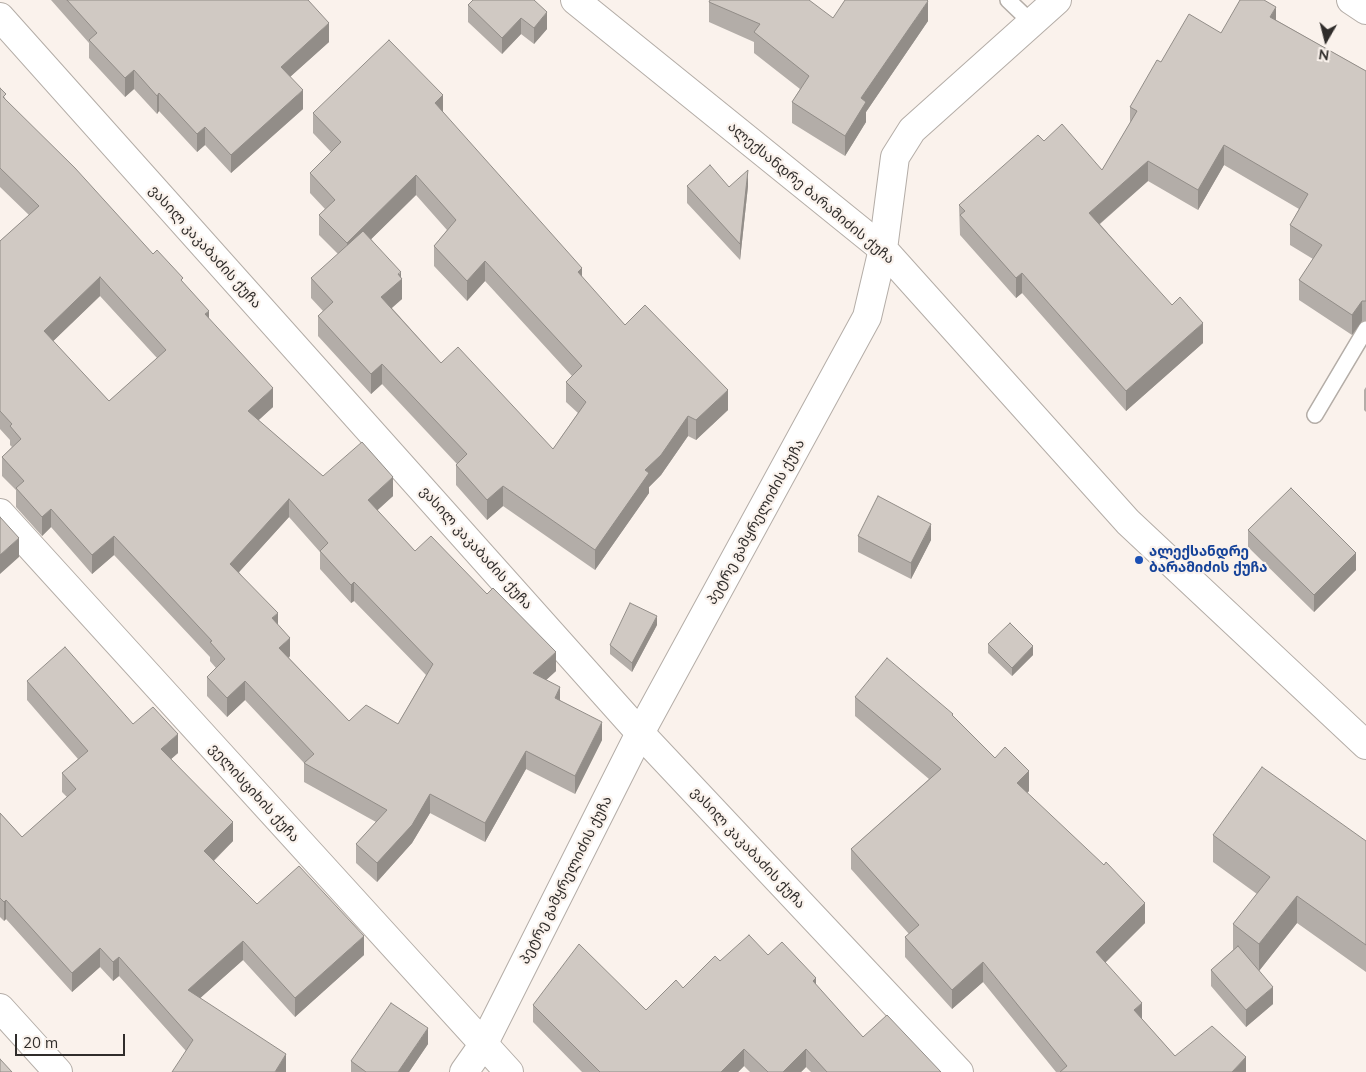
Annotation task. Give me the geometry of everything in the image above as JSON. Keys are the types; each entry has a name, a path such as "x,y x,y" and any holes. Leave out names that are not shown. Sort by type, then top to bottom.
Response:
{"street":[{"name":"ალექსანდრე ბარამიძის ქუჩა","path":"575,0 883,249 1128,522 1366,745"},
{"name":"პეტრე გამყრელიძის ქუჩა","path":"464,1072 483,1045 640,732 868,316 883,249 894,157 912,130 1057,0"},
{"path":"1352,0 1366,10"},
{"name":"ვასილ კაკაბაძის ქუჩა","path":"0,17 640,732 959,1072"},
{"name":"ველისციხის ქუჩა","path":"0,513 509,1072"},
{"path":"0,1008 58,1072"}],"lane":[{"path":"1008,0 1032,23"},
{"path":"1316,415 1366,329"}],"building":[{"path":"67,0 308,0 329,23 281,67 303,90 231,155 205,127 197,134 159,93 157,96 134,70 125,78 89,40 97,33"},
{"path":"473,0 534,0 547,12 534,28 521,18 502,38 468,5"},
{"path":"710,0 809,0 833,18 845,0 928,1 861,98 866,102 845,136 792,102 809,76 754,32 760,24 709,2"},
{"path":"1240,0 1264,0 1276,7 1270,17 1366,71 1366,301 1362,301 1352,315 1299,280 1322,245 1290,225 1308,194 1224,145 1198,190 1148,161 1089,213 1172,305 1180,297 1203,323 1126,391 1022,273 1016,278 960,215 965,211 959,205 1038,135 1044,141 1062,124 1102,170 1137,111 1130,107 1157,60 1161,62 1189,14 1221,33"},
{"path":"389,40 443,95 435,103 582,268 578,272 625,325 645,305 728,390 696,420 688,416 661,455 645,470 649,473 595,550 503,486 487,500 456,465 467,454 382,364 371,374 318,316 333,302 311,278 363,231 401,272 398,274 402,279 381,297 441,363 458,347 553,449 586,402 566,382 582,366 485,261 467,281 434,246 456,220 416,175 347,243 319,215 335,200 310,173 341,142 313,113"},
{"path":"0,88 6,94 3,97 75,168 153,254 157,250 183,278 181,280 209,311 205,314 273,388 248,411 323,476 362,442 393,477 368,500 415,551 431,536 487,594 493,588 556,652 533,673 560,687 555,698 602,722 575,776 526,751 485,823 430,794 412,825 377,863 356,844 387,810 304,763 314,754 245,681 227,698 207,677 225,659 210,642 212,641 114,536 92,555 51,509 42,517 16,488 24,481 2,457 21,439 10,426 12,424 0,411 0,241 39,206 0,168","holes":["100,277 166,350 109,401 44,331","289,499 328,543 320,551 351,585 354,582 433,664 398,724 366,705 349,721 279,648 290,638 272,618 278,613 230,564"]},
{"path":"710,165 729,187 748,170 740,244 687,186"},
{"path":"1291,488 1356,553 1314,595 1248,530"},
{"path":"878,496 931,524 911,563 858,536"},
{"path":"0,517 19,538 0,555"},
{"path":"630,603 657,616 632,663 610,645"},
{"path":"1010,623 1033,646 1012,668 988,644"},
{"path":"65,647 133,724 153,707 178,734 161,749 233,822 204,851 257,904 299,866 364,936 295,998 243,941 188,990 286,1054 275,1072 172,1072 193,1040 119,957 113,962 100,948 72,973 6,900 4,902 0,898 0,813 22,837 76,789 62,773 88,751 27,681"},
{"path":"887,658 953,714 995,758 1005,747 1029,771 1017,783 1104,865 1106,862 1145,903 1096,952 1142,1003 1134,1010 1175,1056 1212,1026 1246,1057 1232,1072 1060,1072 1067,1066 983,962 952,990 905,937 919,925 851,849 941,769 855,697"},
{"path":"1262,767 1366,841 1366,945 1297,896 1259,944 1233,924 1270,877 1213,835"},
{"path":"749,935 768,955 782,942 816,978 813,981 863,1037 887,1015 941,1072 827,1072 806,1049 783,1072 768,1072 744,1049 721,1072 600,1072 533,1005 579,944 646,1010 676,980 683,988 715,956 720,961"},
{"path":"1238,946 1273,987 1246,1010 1211,970"},
{"path":"391,1003 428,1028 398,1072 366,1072 351,1061"},
{"path":"0,1059 12,1072 0,1072"}],"place":[{"name":"ალექსანდრე ბარამიძის ქუჩა","path":"1139,560"}]}
